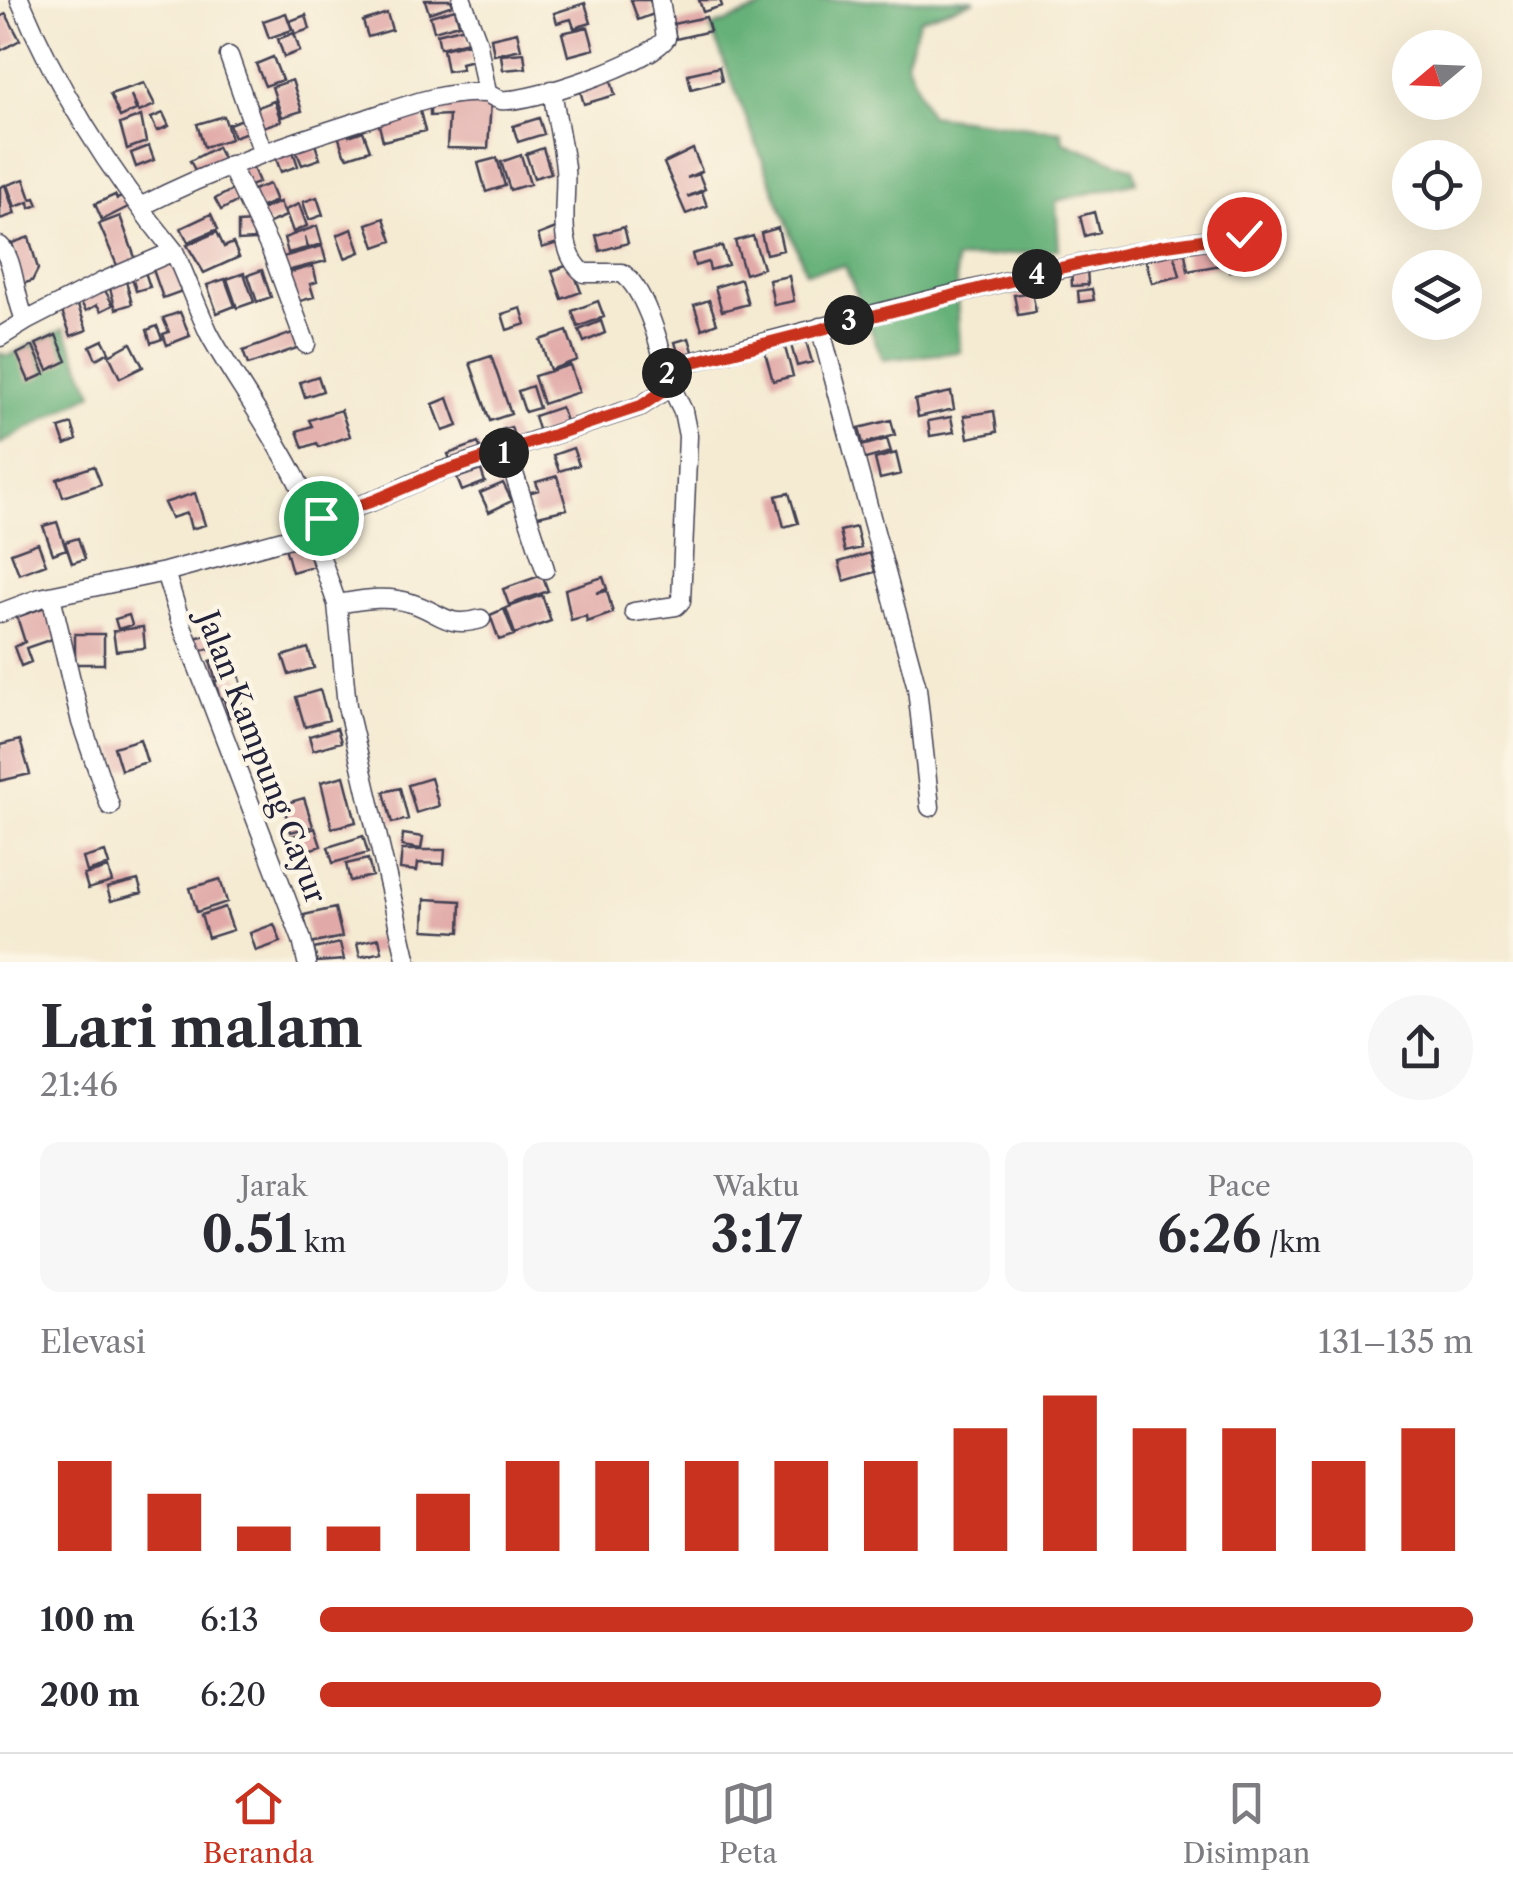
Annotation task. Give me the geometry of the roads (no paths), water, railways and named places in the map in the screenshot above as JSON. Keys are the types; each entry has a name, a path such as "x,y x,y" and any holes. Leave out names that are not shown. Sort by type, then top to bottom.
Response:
{"street":[{"path":"20,0 57,80 114,172 174,251 209,332 292,472 338,604 347,706 408,962"},
{"path":"462,0 477,40 487,93"},
{"path":"142,206 230,165 445,94 487,93 499,100 552,90 618,68 660,48 667,25 660,0"},
{"path":"229,56 264,153"},
{"path":"552,90 565,172 564,234 573,260 578,269 590,275 627,276 641,296 688,436 681,600 676,606 634,612"},
{"path":"230,165 271,250 306,344"},
{"path":"0,613 51,596 165,572 313,526 436,474 641,406 668,378 820,327 1144,250 1262,232"},
{"path":"0,246 7,254 17,305 26,321"},
{"path":"0,337 102,282 174,251"},
{"path":"820,327 917,688 930,807"},
{"path":"507,452 545,569"},
{"name":"Jalan Kampung Cayur","path":"165,572 307,962"},
{"path":"51,596 81,722 110,806"},
{"path":"338,604 394,599 413,603 455,623 480,619"}]}
